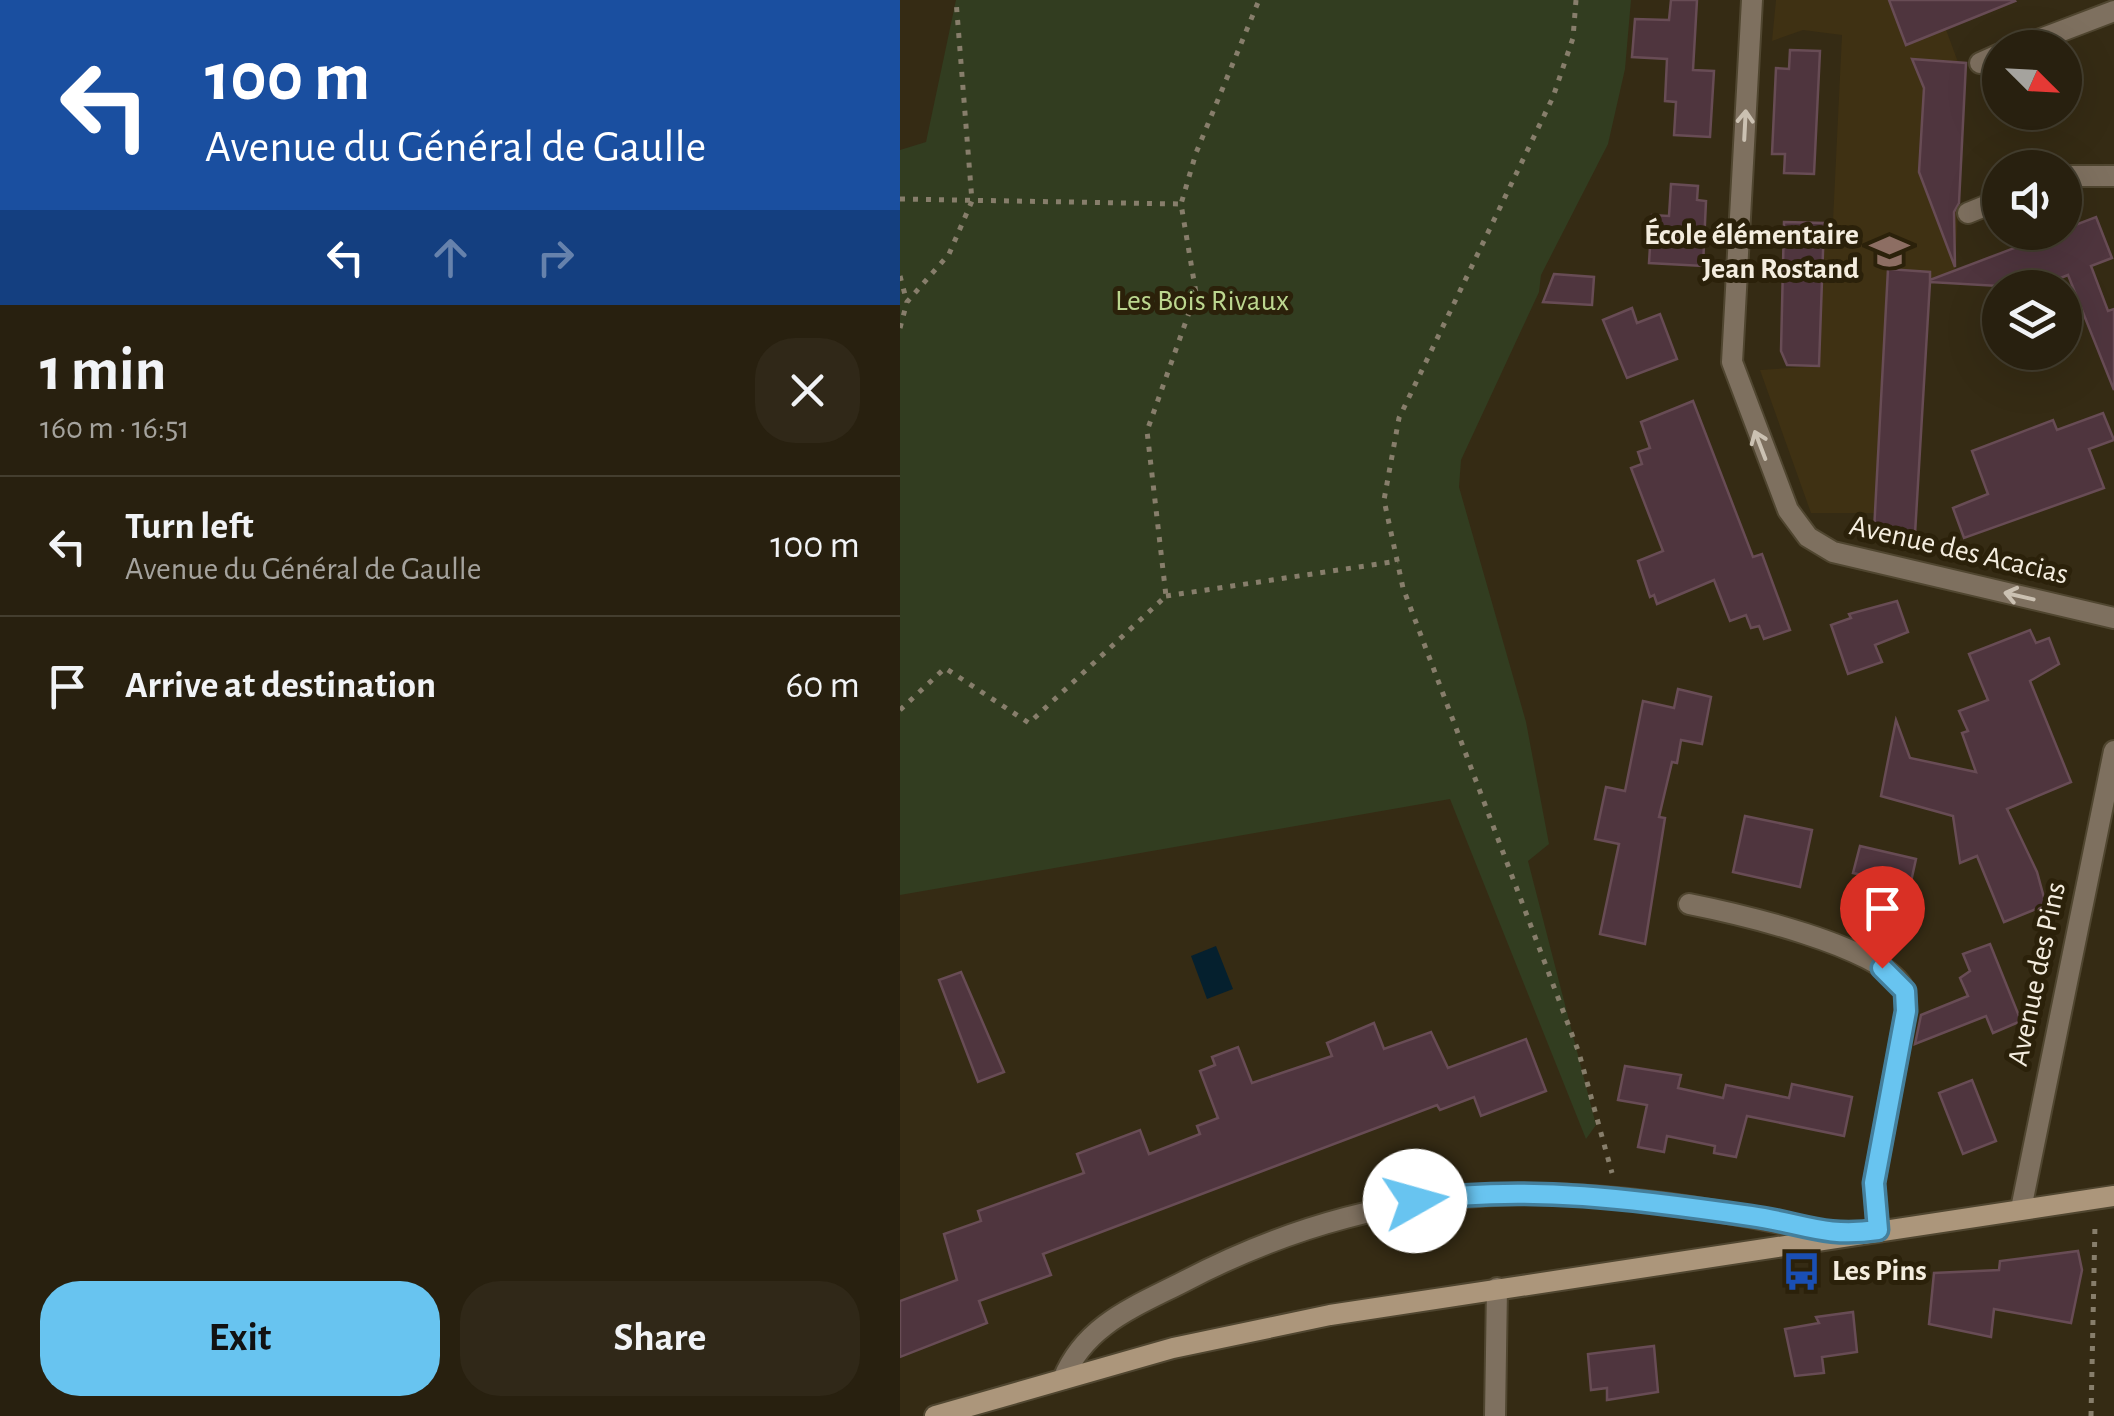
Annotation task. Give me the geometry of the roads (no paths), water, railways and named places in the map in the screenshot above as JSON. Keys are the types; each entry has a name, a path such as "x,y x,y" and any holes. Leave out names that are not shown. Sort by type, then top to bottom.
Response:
{"street":[{"name":"Avenue des Acacias","path":"1752,0 1732,362 1788,510 1808,537 1833,552 2114,618"},
{"path":"2063,30 2114,10"},
{"path":"2082,176 2114,176"},
{"path":"1968,212 1982,207"},
{"name":"Avenue des Pins","path":"2021,1209 2114,750"},
{"path":"1689,904 1764,919 1812,938 1882,968 1905,991 1906,1011 1874,1183 1878,1230"},
{"path":"1063,1378 1074,1353 1107,1323 1246,1249 1298,1228 1375,1208 1471,1194 1542,1193 1756,1217 1840,1236"},
{"path":"935,1416 1063,1378 1249,1331 1496,1288 2105,1198"},
{"path":"1496,1288 1496,1416"}],"water":[{"path":"1216,946 1233,989 1207,999 1191,956"}],"place":[{"name":"École élémentaire Jean Rostand","path":"1889,252"},
{"name":"Les Pins","path":"1802,1271"}],"park label":[{"name":"Les Bois Rivaux","path":"1202,301"}]}
